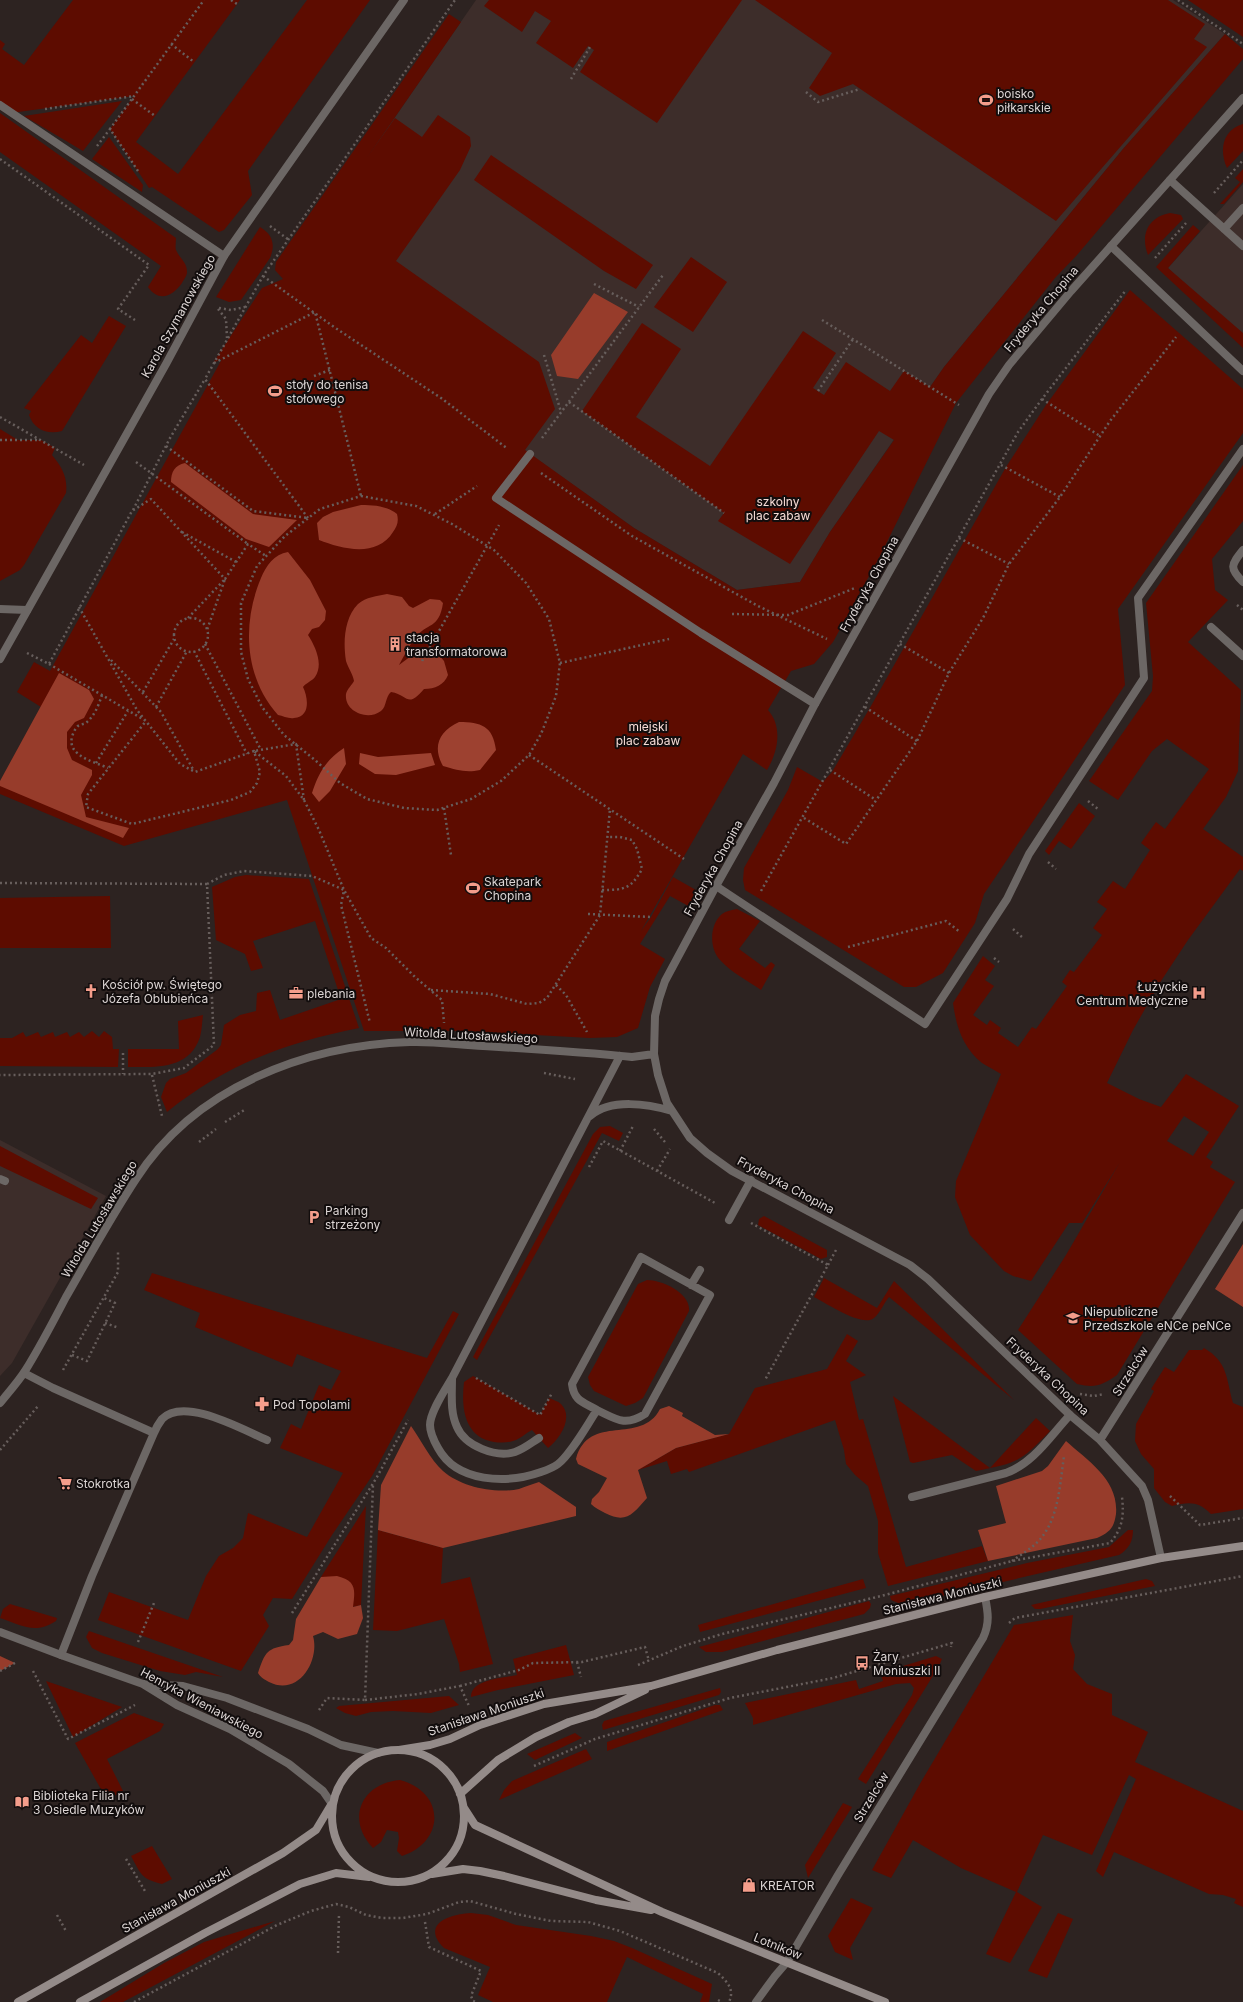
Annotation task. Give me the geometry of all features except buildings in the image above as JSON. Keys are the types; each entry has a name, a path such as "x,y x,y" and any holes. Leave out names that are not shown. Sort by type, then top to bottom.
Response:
{"street":[{"name":"Karola Szymanowskiego","path":"0,660 118,450 224,256 404,0"},
{"name":"Fryderyka Chopina","path":"1161,1558 1148,1500 1142,1486 1100,1440 1070,1415 920,1272 732,1171 698,1146 690,1138 672,1111 660,1081 654,1054 655,1016 665,981 716,886 774,783 815,704 995,384 1014,359 1111,246 1243,98"},
{"path":"0,105 11,114 144,201 224,256"},
{"path":"1170,180 1243,246"},
{"path":"1224,229 1243,208"},
{"path":"1111,246 1188,321 1243,371"},
{"path":"716,886 925,1024 1007,899 1030,854 1144,678 1138,598 1243,449"},
{"path":"530,454 496,498 509,508 699,631 815,704"},
{"path":"1243,550 1234,561 1232,568 1243,582"},
{"path":"0,609 27,610"},
{"path":"1211,628 1243,656"},
{"name":"Witolda Lutosławskiego","path":"0,1403 24,1372 87,1260 137,1178 172,1134 204,1108 227,1092 256,1076 288,1065 344,1050 411,1042 620,1056 643,1056 654,1054"},
{"path":"597,1410 564,1459 557,1466 535,1474 510,1479 476,1476 452,1466 441,1453 432,1435 430,1425 432,1414 590,1116 620,1056"},
{"path":"590,1116 604,1107 624,1105 641,1105 672,1111"},
{"path":"731,1216 751,1180"},
{"name":"Strzelców","path":"1100,1440 1243,1213"},
{"path":"641,1257 710,1295 645,1414 635,1420 621,1422 597,1410 577,1399 573,1393 572,1384 641,1257"},
{"path":"691,1285 700,1270"},
{"path":"24,1372 53,1388 154,1433"},
{"path":"452,1378 452,1407 454,1421 461,1434 472,1443 492,1453 508,1453 524,1448 539,1438"},
{"path":"61,1656 92,1576 154,1433 162,1419 175,1412 188,1410 202,1413 267,1440"},
{"path":"912,1498 1006,1473 1018,1468 1028,1461 1070,1415"},
{"name":"Stanisława Moniuszki","path":"399,1750 450,1739 480,1725 544,1704 651,1686 777,1650 985,1597 1161,1558 1243,1546"},
{"name":"Strzelców","path":"756,2002 787,1962 861,1837 983,1638 988,1627 989,1616 985,1597"},
{"name":"Henryka Wieniawskiego","path":"0,1632 61,1656 143,1684 178,1705 230,1729 289,1764 322,1791 332,1804"},
{"path":"143,1684 183,1686 227,1698 308,1729 341,1745 378,1753"},
{"name":"Stanisława Moniuszki","path":"460,1794 498,1760 536,1737 569,1722 595,1714 651,1686"},
{"path":"80,2002 205,1933 300,1884 336,1873 372,1877 392,1883 412,1881 432,1874 446,1861 457,1845 463,1828 464,1808 460,1794 451,1777 437,1763 419,1753 399,1750 378,1753 362,1760 348,1772 338,1787 332,1804 332,1826 339,1848 352,1865 372,1877"},
{"name":"Stanisława Moniuszki","path":"18,2002 284,1854 316,1830 332,1804"},
{"name":"Lotników","path":"464,1808 475,1825 662,1912 884,2002"},
{"name":"Lotników","path":"432,1874 463,1869 486,1872 596,1900 662,1912"}],"path":[{"path":"144,201 149,188 110,129 204,0"},
{"path":"231,0 237,4"},
{"path":"48,664 166,446 263,276 455,0"},
{"path":"1178,0 1243,44"},
{"path":"171,44 194,62"},
{"path":"571,79 590,48"},
{"path":"806,92 818,102 860,89"},
{"path":"11,114 134,96"},
{"path":"132,99 155,116"},
{"path":"0,159 149,265 118,309 135,320"},
{"path":"264,222 289,240"},
{"path":"530,454 663,275"},
{"path":"594,284 639,307"},
{"path":"227,339 226,319 216,308 231,310 245,307"},
{"path":"214,363 315,312 361,496"},
{"path":"822,320 962,407"},
{"path":"804,818 846,844 917,741 949,673 983,618 1009,564 1060,497 1110,421 1188,321"},
{"path":"818,391 853,339"},
{"path":"544,355 561,412"},
{"path":"314,376 330,370"},
{"path":"205,379 308,518"},
{"path":"1042,399 1100,436"},
{"path":"569,402 724,513"},
{"path":"0,416 86,466"},
{"path":"749,908 758,898 804,818 1018,432"},
{"path":"0,440 41,440"},
{"path":"166,446 253,511 308,518"},
{"path":"118,450 266,556"},
{"path":"1001,465 1060,497"},
{"path":"361,496 416,506 452,524 494,550 526,583 549,619 560,663 556,696 541,734 529,755 501,781 471,799 437,810 404,808 367,799 340,783 284,735 262,707 248,679 241,652 241,603 257,566 285,536 308,518 320,509 361,496"},
{"path":"132,511 150,499 225,579"},
{"path":"422,661 486,545 509,508"},
{"path":"180,530 236,562"},
{"path":"959,538 1009,564"},
{"path":"143,692 174,639 174,634 178,624 188,618 225,579 248,544"},
{"path":"174,639 179,647 187,651 194,651 205,644 208,634 207,630 225,579"},
{"path":"732,614 788,615 862,585"},
{"path":"1237,605 1243,610"},
{"path":"79,608 137,710 180,764 195,772 254,751 296,744"},
{"path":"188,618 201,622 207,630"},
{"path":"560,663 699,631"},
{"path":"205,644 261,750"},
{"path":"900,644 949,673"},
{"path":"22,650 146,721"},
{"path":"156,707 187,651"},
{"path":"194,651 247,754"},
{"path":"108,657 156,707 195,772"},
{"path":"102,695 99,705 87,722 78,726 73,733 71,742 73,749 78,755 108,768"},
{"path":"865,707 917,741"},
{"path":"96,763 128,711"},
{"path":"146,721 88,794 86,807 132,824 231,800 250,792 257,783 260,772 254,751"},
{"path":"296,744 304,800"},
{"path":"254,751 286,776 304,800 319,830 344,890 371,938 386,948 442,1000 445,1030"},
{"path":"529,755 684,858"},
{"path":"830,770 876,800"},
{"path":"444,808 451,855"},
{"path":"431,990 490,994 527,1004 539,1003 547,998 600,915 610,809"},
{"path":"602,890 619,890 630,886 642,869 637,849 632,840 620,837 607,837"},
{"path":"0,883 207,884 224,875 244,872 312,876 344,890"},
{"path":"0,1075 152,1074 184,1068 214,1045 207,884"},
{"path":"344,890 341,904 371,1031"},
{"path":"588,914 651,918"},
{"path":"842,949 946,921 999,962"},
{"path":"556,985 566,995 590,1038"},
{"path":"123,1053 123,1074"},
{"path":"541,1072 575,1079"},
{"path":"152,1074 163,1119 172,1134"},
{"path":"222,1124 249,1107"},
{"path":"620,1151 637,1120"},
{"path":"649,1125 673,1152"},
{"path":"195,1145 217,1128"},
{"path":"658,1171 670,1148"},
{"path":"731,1216 828,1265"},
{"path":"0,1450 53,1388 72,1355 118,1272 118,1245"},
{"path":"764,1380 838,1247"},
{"path":"72,1355 87,1361 114,1303 104,1298"},
{"path":"105,1323 118,1328"},
{"path":"292,1613 373,1483 411,1416"},
{"path":"1012,1561 1038,1542 1053,1516 1059,1489 1067,1434 1059,1427"},
{"path":"365,1700 373,1483"},
{"path":"634,1666 683,1646 722,1634 881,1596 1012,1561 1110,1544 1116,1536 1123,1520 1121,1492"},
{"path":"1168,1493 1200,1524 1243,1518"},
{"path":"1015,1618 1243,1576"},
{"path":"138,1642 154,1603"},
{"path":"530,1767 595,1739 730,1698 833,1678 952,1643"},
{"path":"319,1710 327,1698 365,1700 418,1694 460,1686 520,1670 533,1663 577,1662 645,1647 649,1661"},
{"path":"0,1671 14,1662"},
{"path":"577,1662 582,1682"},
{"path":"33,1671 68,1739 135,1705"},
{"path":"460,1686 469,1706 476,1704"},
{"path":"126,1859 145,1891"},
{"path":"134,2002 277,1925 311,1911 336,1904 350,1906 366,1915 382,1918 403,1918 427,1914 458,1902 470,1901 516,1914 551,1921 588,1922 620,1931 718,1972 730,1985 732,1995 729,2002"},
{"path":"338,1952 339,1914"},
{"path":"57,1915 66,1931"},
{"path":"425,1922 429,1947 481,1971 471,1996 473,2001 476,2002"},
{"path":"718,2000 722,2002"}],"shaded area":[{"path":"476,0 1173,0 1225,34 1123,149 944,367 830,532 800,582 737,590 634,528 283,279"},
{"path":"1243,184 1243,343 1168,268"},
{"path":"594,293 628,312 578,379 557,376 551,355"},
{"path":"185,463 253,514 297,520 269,547 246,539 171,482 172,475 176,467"},
{"path":"361,505 380,506 397,514 397,526 386,540 369,548 359,549 338,546 319,540 317,523 323,517 333,512"},
{"path":"288,552 310,580 326,611 325,620 319,627 312,629 308,635 318,655 319,666 315,677 303,687 307,701 306,710 299,717 292,718 278,715 258,684 253,667 249,631 255,595 261,578 271,561 279,555"},
{"path":"387,594 402,597 409,606 413,608 430,599 440,600 443,603 439,618 432,625 419,633 399,665 415,653 438,654 444,661 448,675 442,684 424,689 411,700 391,692 381,711 376,714 364,715 353,710 346,700 348,689 354,681 346,661 345,639 347,623 353,610 358,604 368,598"},
{"path":"59,673 89,690 94,699 84,718 75,722 67,732 67,748 72,760 92,770 92,775 81,795 86,817 129,828 123,838 0,786 0,781"},
{"path":"459,722 474,723 485,727 492,736 496,750 480,770 466,771 443,766 438,752 439,740 447,730"},
{"path":"344,748 346,764 330,791 319,802 312,793 317,779 332,757"},
{"path":"360,753 378,757 431,753 435,765 396,775 375,774 359,764"},
{"path":"0,1140 106,1196 12,1363 0,1376"},
{"path":"1243,1244 1243,1307 1215,1289"},
{"path":"669,1406 683,1413 682,1416 715,1435 729,1434 676,1448 638,1470 647,1498 629,1516 618,1518 594,1507 591,1504 592,1499 599,1492 607,1478 578,1464 576,1459 583,1445 592,1437 603,1432 641,1426 651,1420 660,1409"},
{"path":"411,1426 434,1461 450,1477 479,1488 500,1491 519,1489 539,1482 576,1507 576,1516 443,1548 378,1530 381,1485"},
{"path":"1066,1441 1100,1472 1113,1491 1116,1502 1116,1514 1113,1526 1105,1534 1097,1538 988,1561 978,1530 1006,1523 996,1486 1042,1471 1048,1466"},
{"path":"337,1576 344,1578 353,1587 353,1607 361,1605 363,1618 357,1634 338,1639 323,1632 313,1636 313,1655 310,1665 305,1674 290,1685 280,1685 269,1682 260,1676 258,1673 268,1652 276,1648 289,1645 293,1640 296,1619 321,1577"},
{"path":"0,1656 15,1663 0,1671"}],"green space":[{"path":"73,0 240,0 136,142 178,174 307,0 370,0 248,171 252,195 224,230 219,232 152,187 149,188 110,129 134,96 11,113 0,104 0,40 5,44 2,49 24,65"},
{"path":"489,0 742,0 657,123 580,72 594,50 588,46 573,68 536,43 551,21 535,11 522,32 484,6"},
{"path":"755,0 1168,0 1205,24 1194,39 1207,47 1056,221 853,84 820,96 809,88 832,53"},
{"path":"1188,0 1243,0 1243,37"},
{"path":"449,14 461,22 366,159 395,118 422,137 438,115 470,137 471,146 460,170 396,261 539,362 555,409 525,450 634,528 737,590 800,582 830,532 894,440 879,431 790,564 718,521 724,513 582,411 642,323 681,349 636,417 710,466 803,331 836,353 813,388 824,395 846,362 890,391 904,371 930,387 944,367 1123,149 1225,34 1243,49 1243,59 1077,255 1055,278 956,403 880,556 833,642 814,664 791,671 768,710 776,724 777,740 774,755 767,770 743,754 641,931 651,917 673,877 703,894 692,908 670,896 640,944 665,959 650,987 638,1028 617,1037 590,1038 465,1031 364,1031 287,800 124,846 0,794 0,782 41,707 17,692 34,662 50,671 222,359 213,363 262,288 283,279 275,270 276,262"},
{"path":"122,101 83,151 24,116"},
{"path":"0,113 176,238 176,250 185,263 187,269 185,278 178,288 166,296 157,295 152,292 148,287 161,266 0,152"},
{"path":"1243,124 1243,151 1227,168 1223,155 1224,142 1231,131"},
{"path":"109,137 143,185 142,192 92,159"},
{"path":"491,155 653,265 636,289 604,271 474,180"},
{"path":"1243,169 1243,182 1224,204 1220,204 1240,182 1235,178"},
{"path":"1170,213 1181,215 1183,219 1148,255 1145,241 1148,228 1156,218"},
{"path":"1193,225 1200,231 1168,268 1243,333 1243,348 1156,267"},
{"path":"260,227 270,236 272,240 273,248 270,258 241,300 229,302 216,297"},
{"path":"691,257 727,282 693,332 654,307"},
{"path":"1130,290 1243,389 1243,433 1118,609 1125,685 984,894 975,923 943,973 916,987 904,987 745,890 743,880 744,868 788,790 797,767 823,782 832,772 1006,467 1046,405"},
{"path":"109,316 126,326 62,431 47,432 38,428 31,420 29,415 31,411 24,408 81,335 92,343"},
{"path":"0,429 18,440 41,440 55,448 52,455 64,473 66,493 24,565 20,570 0,581"},
{"path":"1243,465 1243,521 1212,559 1215,590 1228,600 1188,642 1241,690 1238,771 1226,797 1203,829 1243,857 1243,871 1240,869 1188,940 1161,981 1133,1030 1107,1083 1139,1099 1161,1107 1186,1074 1239,1106 1206,1157 1213,1162 1210,1167 1235,1182 1117,1375 1102,1384 1089,1386 1077,1384 1018,1330 1066,1255 1120,1162 1082,1223 1069,1223 1031,1281 1013,1276 1004,1271 970,1235 955,1197 956,1181 1001,1074 982,1063 970,1051 958,1028 953,1003 983,956 995,966 985,980 994,986 973,1015 987,1025 990,1020 1001,1028 998,1033 1018,1047 1032,1027 1036,1029 1067,986 1062,982 1070,970 1074,972 1102,935 1093,928 1107,909 1097,902 1113,881 1125,889 1150,850 1141,843 1156,822 1165,829 1209,769 1167,739 1152,751 1118,800 1089,781 1152,691 1153,676 1146,603","holes":["1184,1116 1209,1132 1193,1156 1167,1141"]},
{"path":"1079,803 1095,816 1071,849 1059,841 1049,855 1045,851"},
{"path":"246,875 309,879 359,1028 306,1041 235,1068 189,1095 167,1112 161,1097 166,1083 170,1079 186,1073 218,1049 221,1045 224,1025 240,1015 256,1011 257,993 270,990 280,1020 341,999 315,921 253,941 263,968 251,971 245,954 216,940 212,887 235,877"},
{"path":"110,896 111,948 0,948 0,898"},
{"path":"737,909 760,921 739,949 765,968 771,962 775,965 761,990 725,965 714,950 712,937 715,924 722,914"},
{"path":"203,1015 200,1037 195,1048 188,1056 180,1061 160,1066 128,1067 128,1049 179,1049 178,1021"},
{"path":"92,1031 99,1037 104,1031 112,1037 113,1049 119,1049 118,1067 0,1066 0,1038 12,1038 23,1032 26,1037 38,1032 41,1037 53,1032 55,1037 67,1032 70,1037 79,1032 84,1037"},
{"path":"610,1126 623,1133 619,1141 602,1133 477,1360 473,1357 593,1134 600,1127"},
{"path":"0,1146 98,1198 91,1209 0,1166"},
{"path":"764,1216 827,1250 827,1257 821,1259 758,1225 759,1219"},
{"path":"152,1273 427,1358 453,1311 459,1314 372,1476 332,1535 292,1599 273,1598 263,1615 269,1626 241,1671 98,1620 109,1592 188,1620 206,1576 219,1556 233,1548 243,1538 248,1513 307,1537 343,1473 280,1448 291,1424 301,1429 319,1385 331,1390 341,1371 297,1354 292,1367 195,1327 200,1313 144,1290"},
{"path":"824,1278 877,1308 894,1281 1014,1400 889,1297 874,1318 862,1320 844,1314 814,1297"},
{"path":"647,1280 660,1282 681,1293 688,1304 689,1311 643,1398 626,1406 594,1391 590,1385 588,1377 638,1284"},
{"path":"847,1334 858,1341 846,1361 866,1375 850,1382 859,1420 863,1419 906,1567 982,1546 988,1561 888,1586 878,1553 878,1521 868,1486 855,1475 846,1464 844,1450 835,1420 689,1472 687,1469 671,1474 667,1461 638,1470 676,1448 729,1434 755,1388 827,1369"},
{"path":"1204,1348 1212,1353 1222,1365 1225,1371 1233,1403 1243,1407 1243,1509 1211,1514 1197,1505 1188,1503 1172,1506 1165,1502 1154,1488 1154,1469 1141,1454 1135,1441 1136,1424 1154,1391 1151,1389 1165,1367 1174,1372 1189,1350 1202,1350"},
{"path":"473,1376 540,1415 549,1398 557,1401 565,1409 566,1415 566,1421 561,1434 548,1448 532,1430 511,1442 494,1442 484,1439 476,1434 467,1420 463,1401 464,1382"},
{"path":"893,1396 990,1468 1036,1418 1050,1431 1032,1449 1018,1460 1001,1466 976,1471 952,1455 913,1463 910,1462"},
{"path":"366,1506 361,1605 353,1607 321,1577"},
{"path":"378,1530 443,1548 441,1584 470,1577 493,1664 460,1672 459,1664 444,1619 397,1631 373,1630"},
{"path":"1128,1530 1133,1530 1131,1541 1128,1547 1119,1555 903,1605 891,1600 890,1596 1027,1563 1109,1547"},
{"path":"863,1579 866,1588 700,1632 698,1625"},
{"path":"1146,1579 1152,1581 1155,1586 1040,1609 1035,1609 1031,1605"},
{"path":"869,1601 871,1604 870,1608 864,1614 722,1652 706,1652 699,1647"},
{"path":"10,1604 57,1618 56,1621 48,1625 34,1628 22,1626 0,1618 3,1609"},
{"path":"1073,1615 1070,1641 1075,1655 1073,1669 1087,1684 1112,1694 1112,1715 1148,1732 1135,1762 1243,1811 1243,1907 1234,1903 1236,1899 1223,1895 1209,1894 1114,1852 1103,1877 1096,1871 1136,1779 1129,1775 1092,1855 1043,1835 1017,1892 1042,1907 1010,1963 986,1954 1016,1892 961,1868 913,1840 891,1878 872,1870 921,1782 1014,1625"},
{"path":"89,1631 223,1677 196,1672 185,1675 160,1671 102,1653 92,1648 86,1637"},
{"path":"566,1645 574,1675 498,1690 471,1697 472,1691 476,1686 482,1683 489,1680 517,1675 513,1659"},
{"path":"936,1656 942,1659 939,1666 866,1784 858,1779 912,1695 914,1688 910,1683 896,1684 753,1725 753,1718 745,1703 856,1680 859,1689 883,1681 880,1673"},
{"path":"46,1681 122,1707 73,1737"},
{"path":"720,1688 721,1692 719,1695 603,1730 602,1725 604,1721"},
{"path":"449,1696 459,1705 431,1713 393,1711 371,1712 356,1716 345,1713 336,1708 339,1706"},
{"path":"715,1705 720,1705 723,1710 607,1751 607,1742"},
{"path":"134,1713 164,1724 160,1731 107,1759 123,1791 107,1800 75,1743"},
{"path":"575,1733 582,1738 535,1760 527,1754"},
{"path":"586,1749 592,1759 499,1800 504,1790 512,1781"},
{"path":"400,1780 415,1786 425,1795 432,1805 434,1817 433,1829 427,1839 416,1849 402,1856 397,1851 399,1838 398,1832 387,1830 381,1842 373,1848 365,1837 360,1826 359,1815 362,1804 367,1795 376,1788 387,1783"},
{"path":"843,1803 852,1807 808,1878 805,1865"},
{"path":"152,1846 172,1879 162,1884 150,1880 142,1875 131,1856"},
{"path":"851,1898 873,1908 850,1948 853,1960 835,1952 828,1936"},
{"path":"471,1913 488,1915 516,1925 591,1936 614,1941 712,1984 709,2002 700,2002 703,1994 627,1957 607,2002 493,2002 478,1995 490,1967 444,1948 437,1940 435,1933 436,1927 447,1918"},
{"path":"1058,1913 1073,1919 1047,1978 1028,1971"},
{"path":"275,1921 123,2002 100,2002 164,1963 204,1942"}],"place":[{"name":"boisko piłkarskie","path":"986,100"},
{"name":"stoły do tenisa stołowego","path":"275,391"},
{"name":"stacja transformatorowa","path":"395,644"},
{"name":"Skatepark Chopina","path":"473,888"},
{"name":"Kościół pw. Świętego Józefa Oblubieńca","path":"91,991"},
{"name":"plebania","path":"296,993"},
{"name":"Łużyckie Centrum Medyczne","path":"1199,993"},
{"name":"Parking strzeżony","path":"314,1217"},
{"name":"Niepubliczne Przedszkole eNCe peNCe","path":"1073,1318"},
{"name":"Pod Topolami","path":"262,1404"},
{"name":"Stokrotka","path":"65,1483"},
{"name":"Żary Moniuszki II","path":"862,1663"},
{"name":"Biblioteka Filia nr 3 Osiedle Muzyków","path":"22,1802"},
{"name":"KREATOR","path":"749,1885"}],"park label":[{"name":"szkolny plac zabaw","path":"778,508"},
{"name":"miejski plac zabaw","path":"648,733"}]}
